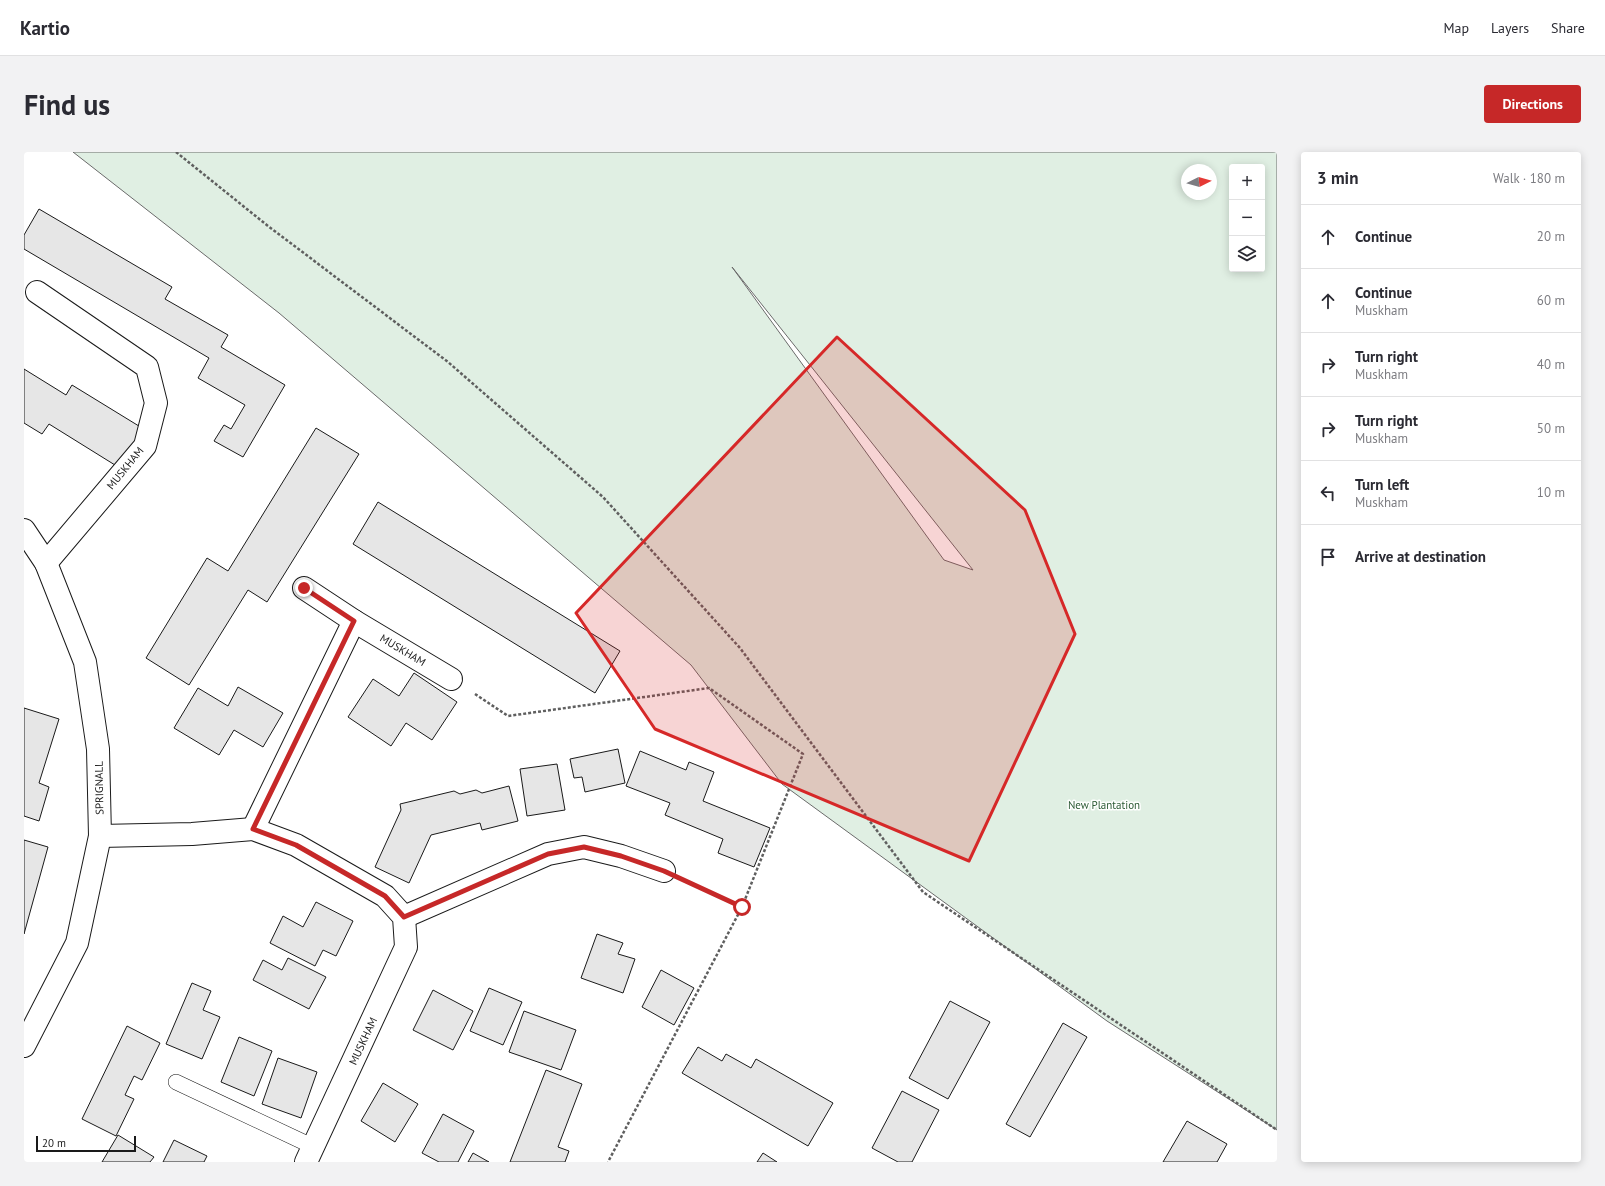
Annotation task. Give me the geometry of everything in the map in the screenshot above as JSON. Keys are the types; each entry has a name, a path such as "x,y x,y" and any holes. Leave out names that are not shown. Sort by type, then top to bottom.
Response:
{"street":[{"name":"MUSKHAM","path":"37,292 147,367 156,403 144,446 46,563"},
{"name":"SPRIGNALL","path":"24,530 46,563 85,662 98,749 100,836 78,943 24,1046"},
{"name":"MUSKHAM","path":"304,588 354,621 451,679"},
{"path":"253,829 354,621"},
{"path":"100,836 192,834 253,829 296,845 385,896 404,917 548,854 584,847 621,856 664,871"},
{"name":"MUSKHAM","path":"310,1154 406,947 404,917"}],"lane":[{"path":"176,1082 310,1154"}],"path":[{"path":"176,152 268,226 448,362 603,497 740,648 922,892 1277,1130"},
{"path":"664,871 742,907"}],"highlighted area":[{"path":"837,337 1025,510 1075,634 969,861 655,729 576,613"}],"green space":[{"name":"New Plantation","path":"73,152 1277,152 1277,1130 1107,1021 782,784 691,665 279,313","holes":["732,267 973,570 944,560"]}],"building":[{"path":"39,209 172,287 165,299 228,335 221,347 285,385 243,457 214,441 224,425 231,429 245,405 198,378 209,358 24,249 24,235"},
{"path":"24,369 66,395 72,385 147,431 123,470 49,424 42,434 24,423"},
{"path":"316,428 359,454 267,602 248,590 189,685 146,658 207,558 228,571"},
{"path":"378,502 620,651 595,693 353,544"},
{"path":"414,673 457,702 432,740 406,723 391,746 348,717 373,679 399,696"},
{"path":"238,687 283,713 263,747 234,730 219,755 174,728 198,688 228,706"},
{"path":"24,708 59,719 39,783 49,787 39,821 24,816"},
{"path":"618,749 625,783 585,792 582,777 574,778 570,759"},
{"path":"640,751 686,770 689,762 714,772 703,801 770,828 754,867 718,853 723,839 665,815 670,803 626,786"},
{"path":"557,764 565,810 527,816 520,769"},
{"path":"509,786 518,821 482,830 480,823 431,835 409,883 375,867 401,810 400,804 454,791 460,794 476,790 482,793"},
{"path":"24,840 48,847 24,934"},
{"path":"316,902 353,921 336,956 323,950 315,966 270,943 283,916 303,927"},
{"path":"597,934 623,943 618,954 635,959 623,993 581,978"},
{"path":"288,958 326,977 309,1009 253,980 263,960 282,970"},
{"path":"661,970 694,988 674,1025 642,1007"},
{"path":"192,983 211,991 203,1010 220,1017 202,1059 166,1044"},
{"path":"489,988 522,1002 503,1045 470,1031"},
{"path":"433,990 473,1011 453,1050 413,1030"},
{"path":"950,1001 990,1022 948,1099 909,1078"},
{"path":"524,1011 576,1030 561,1070 509,1052"},
{"path":"1063,1023 1087,1037 1030,1137 1006,1124"},
{"path":"127,1026 160,1043 142,1080 134,1076 125,1095 134,1099 116,1136 82,1119"},
{"path":"239,1037 272,1051 254,1096 221,1082"},
{"path":"698,1047 722,1061 726,1054 751,1068 756,1059 833,1103 808,1146 682,1073"},
{"path":"278,1058 317,1072 301,1118 262,1104"},
{"path":"546,1070 582,1084 558,1147 569,1151 565,1162 510,1162"},
{"path":"383,1083 418,1104 395,1142 361,1121"},
{"path":"902,1091 939,1110 912,1162 898,1162 872,1148"},
{"path":"443,1114 474,1131 458,1162 439,1162 422,1153"},
{"path":"1187,1121 1227,1144 1217,1162 1163,1162"},
{"path":"118,1135 154,1157 150,1162 102,1162"},
{"path":"174,1140 207,1156 204,1162 163,1162"},
{"path":"473,1153 489,1162 468,1162"},
{"path":"763,1153 777,1162 757,1162"}],"route":[{"path":"304,588 354,621 253,829 296,845 385,896 404,917 548,854 584,847 621,856 664,871 742,907"}]}
